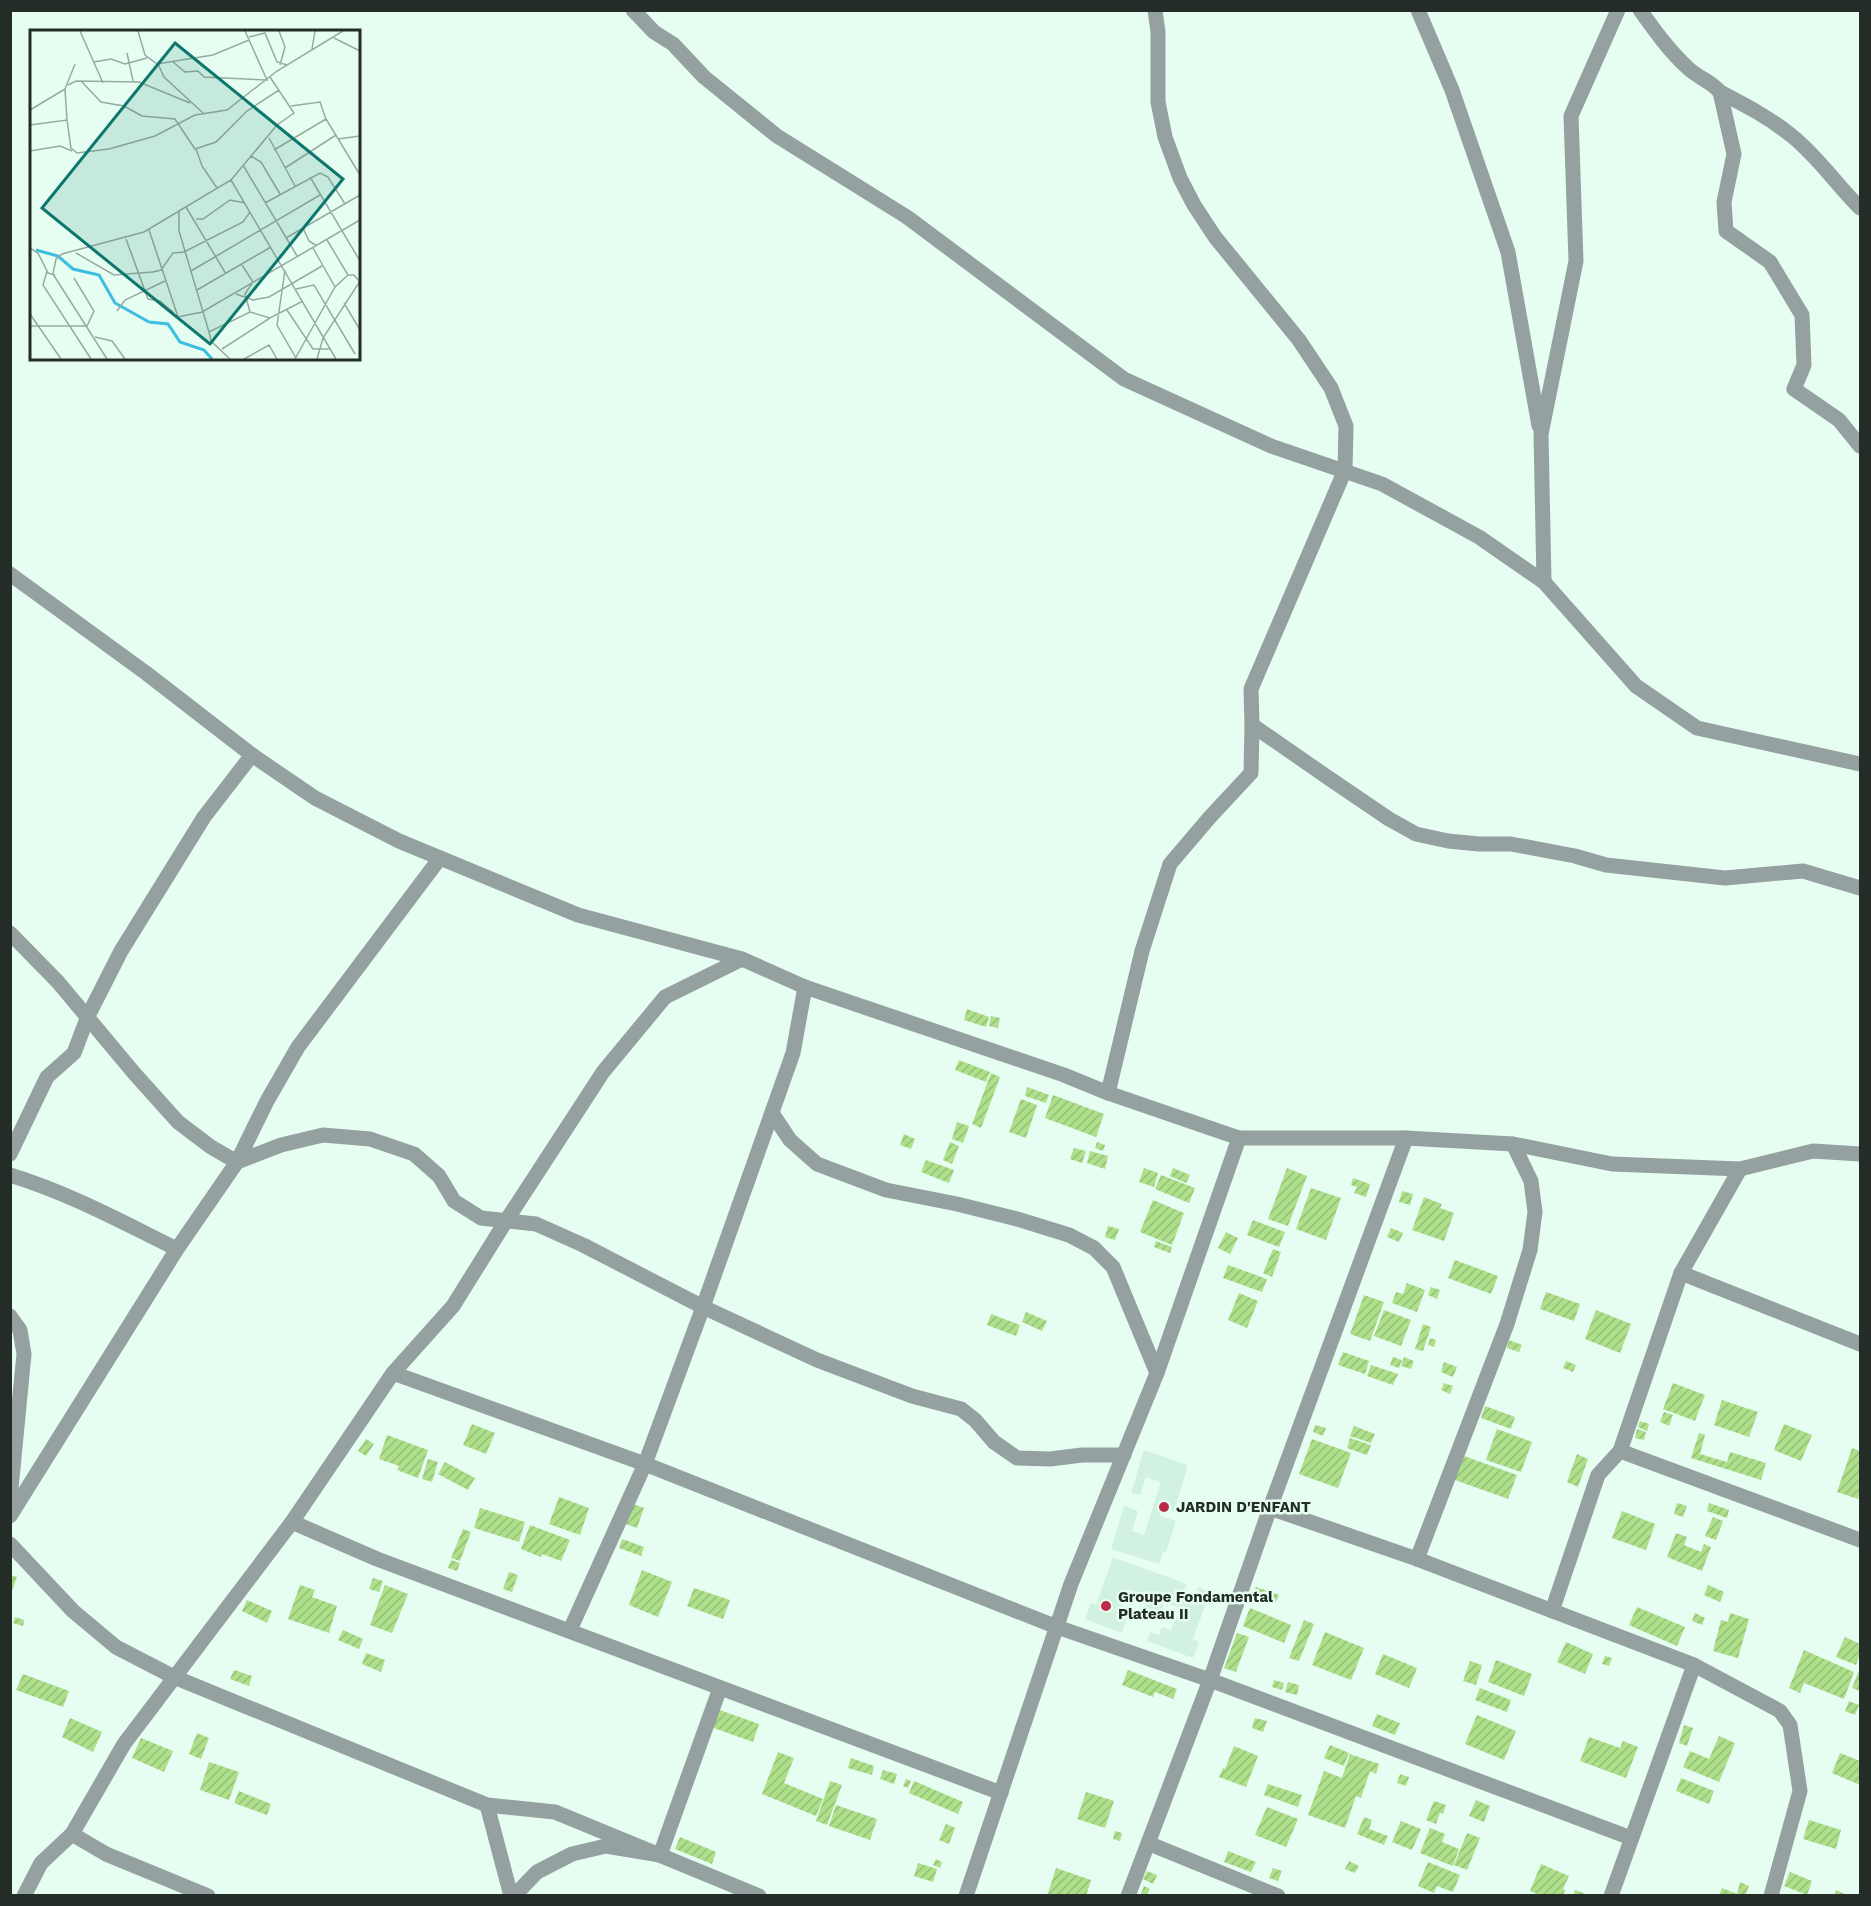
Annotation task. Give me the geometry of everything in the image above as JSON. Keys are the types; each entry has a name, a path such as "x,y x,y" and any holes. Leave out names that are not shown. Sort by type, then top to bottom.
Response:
{"street":[{"path":"633,10 654,32 673,44 704,77 777,136 907,217 1124,379 1271,446 1382,484 1479,537 1544,582 1636,686 1697,728 1860,764"},
{"path":"1108,1093 1142,951 1170,864 1251,773 1251,688 1345,470 1346,426 1331,388 1299,340 1215,237 1180,178 1166,137 1158,102 1158,32 1155,10"},
{"path":"1418,10 1452,90 1508,252 1541,434 1544,582"},
{"path":"1541,434 1576,261 1571,116 1618,10"},
{"path":"1640,10 1665,45 1691,71 1720,92 1771,119 1794,137 1834,177 1860,208"},
{"path":"1720,92 1734,154 1724,202 1726,231 1770,262 1802,315 1804,365 1794,390 1839,420 1860,446"},
{"path":"10,574 252,754 315,798 399,841 578,915 742,959 805,987 1053,1071 1108,1093 1239,1138 1406,1138 1513,1144 1612,1164 1740,1169 1813,1151 1860,1154"},
{"path":"1252,725 1342,788 1416,834 1448,841 1511,844 1575,856 1606,865 1725,878 1803,871 1860,888"},
{"path":"10,1155 47,1077 74,1053 88,1016 121,951 204,817 252,754"},
{"path":"10,1516 177,1249 237,1162 267,1101 298,1047 440,858"},
{"path":"10,933 58,982 178,1122 211,1147 237,1162"},
{"path":"24,1896 41,1863 72,1834 124,1744 292,1522 393,1373 453,1306 603,1072 665,997 742,959"},
{"path":"570,1630 645,1464 703,1306 793,1053 805,987"},
{"path":"772,1113 790,1140 817,1164 886,1191 957,1204 1017,1219 1068,1235 1094,1248 1113,1267 1157,1373"},
{"path":"237,1162 281,1145 323,1135 370,1139 414,1154 439,1176 454,1201 481,1218 537,1224 817,1359 912,1396 961,1409 975,1420 994,1442 1017,1458 1050,1459 1082,1455 1124,1455"},
{"path":"966,1896 1071,1584 1157,1373 1239,1138"},
{"path":"1128,1896 1210,1680 1270,1508 1406,1138"},
{"path":"1417,1559 1507,1324 1530,1250 1535,1212 1531,1180 1513,1144"},
{"path":"1552,1611 1598,1475 1620,1451 1681,1273 1740,1169"},
{"path":"10,1175 41,1184 80,1201 177,1249"},
{"path":"1681,1273 1860,1344"},
{"path":"10,1316 20,1330 24,1354 10,1499"},
{"path":"393,1373 645,1464 1057,1627 1210,1680 1631,1838"},
{"path":"1620,1451 1860,1540"},
{"path":"1270,1508 1417,1559 1694,1665 1780,1711 1790,1725 1800,1791 1771,1896"},
{"path":"292,1522 377,1559 1001,1793"},
{"path":"10,1544 73,1611 116,1647 174,1677 487,1805 555,1812 759,1896"},
{"path":"1611,1896 1694,1665"},
{"path":"660,1855 720,1688"},
{"path":"487,1805 512,1896 537,1872 572,1854 606,1846 660,1855"},
{"path":"72,1834 105,1854 208,1896"},
{"path":"1149,1844 1278,1896"}],"shaded area":[{"name":"JARDIN D'ENFANT","path":"1144,1450 1188,1465 1174,1512 1161,1508 1160,1516 1176,1521 1166,1552 1163,1552 1159,1564 1111,1549 1124,1506 1138,1511 1132,1531 1144,1535 1161,1482 1146,1477 1140,1495 1131,1493"},
{"name":"Groupe Fondamental Plateau II","path":"1113,1557 1187,1584 1185,1590 1195,1594 1198,1587 1210,1592 1193,1639 1199,1642 1193,1658 1147,1641 1150,1632 1159,1635 1162,1627 1171,1630 1180,1608 1164,1602 1160,1613 1145,1608 1149,1597 1128,1590 1119,1615 1127,1618 1122,1633 1085,1619 1091,1603 1096,1605"}],"building":[{"path":"967,1009 989,1017 986,1027 964,1020"},
{"path":"991,1016 1000,1018 998,1028 989,1026"},
{"path":"959,1060 990,1072 986,1082 955,1070"},
{"path":"991,1073 1000,1077 981,1128 972,1124"},
{"path":"1027,1087 1049,1095 1046,1103 1025,1096"},
{"path":"1053,1095 1104,1114 1096,1137 1045,1118"},
{"path":"1021,1099 1037,1105 1026,1138 1009,1132"},
{"path":"957,1122 969,1126 963,1143 952,1139"},
{"path":"904,1134 915,1139 911,1149 900,1145"},
{"path":"950,1142 959,1146 952,1164 943,1160"},
{"path":"1097,1142 1105,1145 1103,1151 1095,1148"},
{"path":"1074,1148 1086,1151 1082,1163 1070,1159"},
{"path":"1090,1151 1108,1156 1105,1169 1087,1163"},
{"path":"926,1160 954,1170 949,1183 921,1172"},
{"path":"1144,1168 1158,1173 1154,1187 1139,1182"},
{"path":"1173,1168 1190,1175 1186,1183 1170,1176"},
{"path":"1287,1168 1307,1176 1288,1226 1268,1219"},
{"path":"1161,1175 1195,1188 1189,1203 1155,1189"},
{"path":"1353,1178 1370,1184 1366,1197 1354,1193 1357,1187 1351,1185"},
{"path":"1311,1188 1341,1198 1326,1240 1296,1229"},
{"path":"1402,1191 1413,1194 1410,1205 1399,1202"},
{"path":"1424,1197 1442,1204 1440,1208 1454,1213 1444,1241 1412,1230"},
{"path":"1153,1200 1184,1213 1172,1245 1140,1232"},
{"path":"1253,1220 1285,1232 1279,1247 1247,1235"},
{"path":"1108,1226 1119,1229 1115,1240 1105,1237"},
{"path":"1391,1228 1403,1233 1399,1242 1387,1237"},
{"path":"1226,1232 1238,1238 1230,1254 1218,1248"},
{"path":"1156,1241 1172,1247 1170,1253 1154,1247"},
{"path":"1273,1249 1281,1252 1272,1277 1263,1273"},
{"path":"1455,1260 1498,1276 1491,1294 1448,1278"},
{"path":"1228,1265 1267,1279 1262,1292 1223,1278"},
{"path":"1407,1283 1425,1290 1417,1312 1392,1303 1396,1292 1403,1294"},
{"path":"1431,1287 1440,1290 1437,1299 1428,1295"},
{"path":"1546,1292 1580,1304 1574,1321 1540,1309"},
{"path":"1239,1293 1258,1301 1247,1328 1228,1320"},
{"path":"1364,1295 1384,1302 1370,1341 1350,1334"},
{"path":"1384,1310 1411,1320 1401,1346 1374,1336"},
{"path":"1596,1310 1631,1324 1620,1353 1585,1339"},
{"path":"1026,1312 1047,1321 1042,1331 1022,1322"},
{"path":"991,1314 1020,1325 1016,1336 987,1325"},
{"path":"1423,1324 1431,1327 1423,1351 1415,1349"},
{"path":"1430,1338 1436,1340 1434,1347 1428,1345"},
{"path":"1509,1340 1522,1345 1519,1352 1507,1348"},
{"path":"1343,1352 1369,1361 1365,1374 1338,1365"},
{"path":"1393,1357 1402,1360 1399,1368 1390,1365"},
{"path":"1404,1357 1414,1361 1411,1369 1401,1366"},
{"path":"1566,1361 1576,1365 1573,1372 1563,1368"},
{"path":"1444,1362 1457,1367 1453,1377 1441,1372"},
{"path":"1371,1365 1398,1374 1393,1385 1367,1376"},
{"path":"1444,1383 1453,1386 1450,1394 1441,1390"},
{"path":"1673,1383 1705,1395 1695,1421 1663,1409"},
{"path":"1722,1400 1758,1412 1749,1437 1714,1425"},
{"path":"1485,1406 1515,1417 1511,1429 1481,1418"},
{"path":"1664,1412 1673,1415 1669,1426 1660,1422"},
{"path":"1640,1421 1649,1424 1647,1431 1638,1427"},
{"path":"472,1424 495,1433 486,1454 463,1445"},
{"path":"1784,1424 1812,1435 1801,1461 1774,1450"},
{"path":"1315,1425 1326,1428 1323,1436 1313,1432"},
{"path":"1354,1426 1375,1434 1371,1443 1350,1436"},
{"path":"1497,1429 1532,1442 1521,1472 1486,1460"},
{"path":"1637,1429 1646,1432 1644,1440 1635,1438"},
{"path":"1699,1433 1705,1435 1700,1454 1727,1462 1730,1452 1766,1463 1761,1480 1691,1458"},
{"path":"387,1435 428,1450 418,1478 397,1470 399,1466 379,1459"},
{"path":"1350,1438 1371,1445 1367,1455 1347,1448"},
{"path":"366,1439 374,1444 366,1456 358,1451"},
{"path":"1312,1439 1351,1453 1338,1488 1299,1474"},
{"path":"1852,1448 1860,1451 1858,1499 1837,1492"},
{"path":"1577,1454 1588,1459 1578,1487 1567,1482"},
{"path":"1464,1456 1517,1475 1508,1499 1455,1480"},
{"path":"428,1459 438,1462 432,1482 422,1479"},
{"path":"445,1462 475,1478 468,1490 438,1474"},
{"path":"559,1497 589,1508 580,1535 549,1524"},
{"path":"1677,1503 1687,1506 1683,1517 1674,1514"},
{"path":"1709,1503 1729,1510 1727,1518 1707,1511"},
{"path":"633,1504 644,1508 637,1528 626,1524"},
{"path":"480,1508 525,1522 519,1542 474,1528"},
{"path":"1622,1511 1655,1524 1646,1550 1612,1538"},
{"path":"1713,1517 1723,1521 1716,1540 1705,1536"},
{"path":"530,1525 570,1540 561,1561 542,1554 541,1557 521,1549"},
{"path":"463,1529 471,1532 460,1561 451,1558"},
{"path":"1676,1533 1687,1537 1684,1545 1701,1552 1704,1544 1711,1547 1702,1571 1667,1557"},
{"path":"622,1539 644,1547 641,1556 619,1548"},
{"path":"451,1560 460,1563 457,1571 448,1568"},
{"path":"642,1570 672,1582 658,1617 629,1605"},
{"path":"509,1572 518,1575 512,1592 503,1589"},
{"path":"10,1575 17,1577 11,1594 10,1594"},
{"path":"373,1578 383,1581 379,1592 369,1589"},
{"path":"300,1585 315,1590 312,1597 337,1606 329,1633 288,1619"},
{"path":"385,1585 408,1594 392,1633 370,1625"},
{"path":"1708,1585 1724,1592 1720,1602 1704,1595"},
{"path":"1256,1587 1279,1595 1276,1602 1253,1594"},
{"path":"694,1588 730,1600 723,1619 687,1606"},
{"path":"247,1600 272,1611 267,1623 242,1611"},
{"path":"1637,1607 1685,1627 1677,1646 1629,1625"},
{"path":"1250,1608 1291,1625 1284,1643 1243,1626"},
{"path":"1695,1613 1705,1618 1702,1625 1692,1621"},
{"path":"1730,1613 1749,1619 1738,1658 1713,1651 1721,1620 1728,1622"},
{"path":"15,1617 24,1620 23,1626 13,1623"},
{"path":"1304,1620 1314,1624 1299,1661 1289,1658"},
{"path":"343,1630 363,1639 359,1649 338,1640"},
{"path":"1325,1632 1364,1648 1351,1680 1312,1665"},
{"path":"1237,1633 1249,1637 1236,1672 1224,1668"},
{"path":"1845,1637 1860,1644 1860,1654 1856,1665 1836,1657"},
{"path":"1566,1642 1593,1654 1585,1674 1557,1662"},
{"path":"1804,1650 1854,1672 1844,1699 1804,1683 1800,1693 1789,1688"},
{"path":"366,1653 385,1660 381,1672 362,1664"},
{"path":"1383,1654 1417,1668 1409,1688 1375,1674"},
{"path":"1605,1656 1612,1658 1609,1666 1602,1664"},
{"path":"1496,1660 1532,1674 1524,1696 1488,1682"},
{"path":"1470,1661 1482,1665 1476,1685 1463,1681"},
{"path":"234,1670 252,1676 249,1686 230,1679"},
{"path":"1128,1670 1177,1689 1173,1699 1155,1692 1153,1697 1122,1685"},
{"path":"1860,1671 1860,1691 1852,1688"},
{"path":"23,1674 69,1691 63,1707 16,1690"},
{"path":"1274,1680 1284,1683 1282,1690 1272,1687"},
{"path":"1288,1682 1299,1685 1297,1695 1285,1692"},
{"path":"1480,1688 1511,1700 1507,1712 1475,1700"},
{"path":"1849,1701 1859,1705 1855,1715 1845,1711"},
{"path":"717,1709 759,1724 753,1742 711,1727"},
{"path":"1377,1714 1400,1723 1395,1735 1372,1726"},
{"path":"1477,1715 1516,1731 1504,1760 1465,1744"},
{"path":"70,1718 102,1732 93,1752 62,1737"},
{"path":"1255,1718 1267,1721 1263,1732 1252,1728"},
{"path":"1684,1725 1693,1728 1687,1746 1679,1743"},
{"path":"197,1733 209,1738 201,1759 189,1754"},
{"path":"1719,1736 1735,1743 1719,1782 1683,1767 1690,1751 1709,1759"},
{"path":"1589,1737 1620,1748 1623,1741 1638,1747 1626,1778 1580,1761"},
{"path":"141,1738 173,1751 164,1772 132,1758"},
{"path":"1330,1745 1349,1753 1344,1766 1324,1758"},
{"path":"1234,1746 1258,1756 1246,1787 1219,1777 1223,1768 1225,1769"},
{"path":"778,1752 794,1758 784,1783 823,1799 816,1816 762,1794"},
{"path":"1840,1753 1860,1761 1860,1785 1832,1773"},
{"path":"1350,1754 1379,1764 1376,1774 1370,1771 1361,1798 1356,1796 1345,1828 1308,1815 1324,1771 1342,1778"},
{"path":"851,1758 874,1766 872,1775 848,1768"},
{"path":"209,1762 239,1772 229,1800 200,1790"},
{"path":"883,1770 897,1774 894,1784 880,1779"},
{"path":"1400,1774 1409,1777 1406,1786 1397,1783"},
{"path":"1681,1778 1714,1791 1709,1804 1676,1791"},
{"path":"906,1779 911,1781 908,1788 903,1786"},
{"path":"830,1781 842,1785 827,1825 816,1821"},
{"path":"914,1781 963,1802 958,1814 909,1793"},
{"path":"1268,1784 1302,1795 1298,1807 1264,1795"},
{"path":"239,1791 271,1804 267,1815 234,1803"},
{"path":"1086,1792 1114,1801 1105,1828 1077,1819"},
{"path":"1476,1800 1490,1806 1484,1822 1469,1816"},
{"path":"1434,1801 1446,1805 1436,1824 1426,1820"},
{"path":"836,1805 877,1819 870,1840 829,1826"},
{"path":"1267,1807 1298,1819 1286,1847 1255,1835"},
{"path":"1364,1817 1372,1820 1369,1829 1388,1836 1384,1845 1357,1834"},
{"path":"1809,1820 1841,1830 1836,1849 1803,1839"},
{"path":"1401,1821 1421,1829 1412,1850 1392,1842"},
{"path":"946,1824 955,1828 949,1844 939,1840"},
{"path":"1430,1828 1445,1834 1442,1842 1459,1849 1453,1866 1420,1853"},
{"path":"1115,1831 1122,1833 1120,1841 1113,1839"},
{"path":"1467,1833 1480,1838 1467,1870 1454,1865"},
{"path":"680,1837 716,1852 712,1864 675,1849"},
{"path":"1228,1851 1256,1862 1251,1872 1224,1862"},
{"path":"936,1859 942,1862 940,1868 933,1865"},
{"path":"1349,1861 1359,1866 1355,1873 1345,1869"},
{"path":"1428,1862 1460,1875 1453,1892 1437,1886 1434,1893 1418,1886"},
{"path":"918,1863 937,1869 933,1882 914,1876"},
{"path":"1541,1864 1569,1876 1563,1889 1565,1890 1563,1896 1542,1896 1530,1891"},
{"path":"1056,1868 1091,1880 1086,1896 1047,1896"},
{"path":"1273,1868 1282,1871 1278,1881 1269,1878"},
{"path":"1147,1871 1157,1875 1153,1884 1143,1879"},
{"path":"1790,1872 1812,1881 1807,1895 1784,1886"},
{"path":"1740,1882 1749,1886 1745,1896 1719,1896 1722,1888 1737,1894"},
{"path":"1144,1886 1150,1889 1146,1896 1140,1896"},
{"path":"1575,1890 1584,1893 1583,1896 1573,1896"},
{"path":"1836,1890 1849,1896 1834,1896"}],"place":[{"name":"JARDIN D'ENFANT","path":"1164,1507"},
{"name":"Groupe Fondamental Plateau II","path":"1106,1606"}]}
